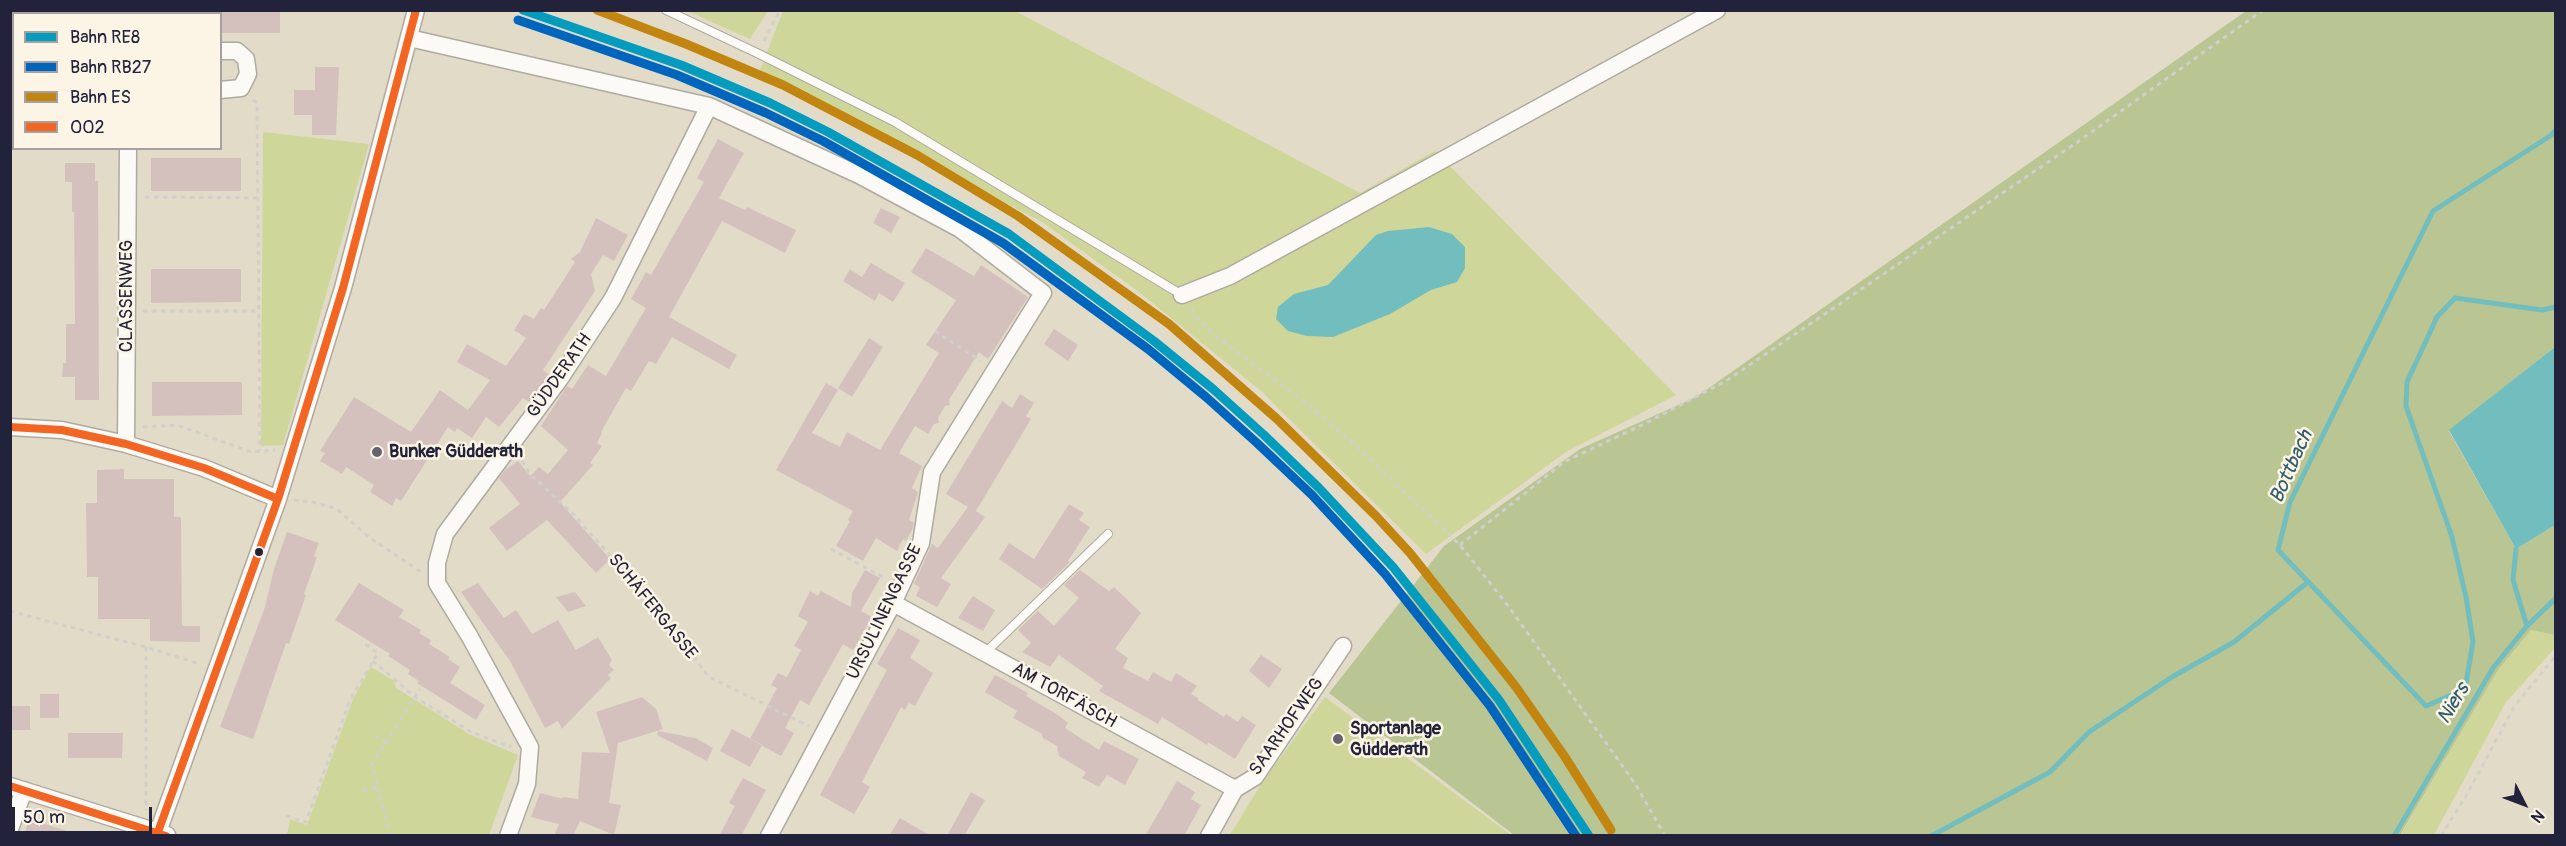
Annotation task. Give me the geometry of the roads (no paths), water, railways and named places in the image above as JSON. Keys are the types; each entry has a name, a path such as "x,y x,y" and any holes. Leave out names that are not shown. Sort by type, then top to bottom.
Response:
{"street":[{"path":"1182,295 1230,276 1717,10"},
{"path":"10,830 17,788 158,832 294,449 343,288 415,14"},
{"path":"409,38 709,106"},
{"path":"222,51 237,51 246,59 248,74 241,88 222,90"},
{"name":"URSULINENGASSE","path":"709,106 859,175 960,229 1042,293 932,472 921,543 893,603 768,836"},
{"name":"GÜDDERATH","path":"508,836 527,784 530,747 471,637 437,583 437,562 445,534 559,380 613,298 709,106"},
{"name":"CLASSENWEG","path":"126,436 128,150"},
{"path":"10,427 126,436 278,499"},
{"name":"AM TORFÄSCH","path":"893,603 1235,789"},
{"name":"SAARHOFWEG","path":"1209,836 1235,789 1255,777 1343,646"}],"lane":[{"path":"666,10 895,122 1182,295"},
{"path":"985,653 1108,534"}],"water":[{"path":"1429,227 1452,234 1465,247 1465,268 1457,282 1431,290 1390,314 1333,337 1307,336 1288,331 1276,319 1278,307 1294,294 1328,285 1376,235 1388,231"},
{"path":"2555,347 2555,525 2516,549 2449,430"}],"waterway":[{"path":"2556,130 2433,211 2290,502 2278,550 2426,706 2465,689 2473,642 2466,597 2452,537 2406,406 2407,382 2437,317 2455,298 2542,310 2556,307"},
{"path":"2516,549 2513,580 2527,626"},
{"name":"Bottbach","path":"1931,836 2050,772 2089,732 2172,677 2234,642 2308,582"},
{"name":"Niers","path":"2394,836 2493,668 2527,626 2556,598"}],"rail line":[{"name":"RE8","path":"523,10 681,65 770,103 828,132 1009,234 1154,341 1213,389 1264,435 1319,488 1393,567 1499,700 1589,836"},
{"name":"ES","path":"597,10 783,85 917,155 1018,216 1169,324 1277,419 1376,516 1410,553 1516,687 1565,757 1611,830"},
{"name":"RB27","path":"518,20 677,75 766,113 823,141 1003,243 1148,349 1206,397 1312,495 1385,574 1490,706 1576,836"}],"place":[{"name":"Bunker Güdderath","path":"377,452"},
{"name":"Sportanlage Güdderath","path":"1338,739"}]}
